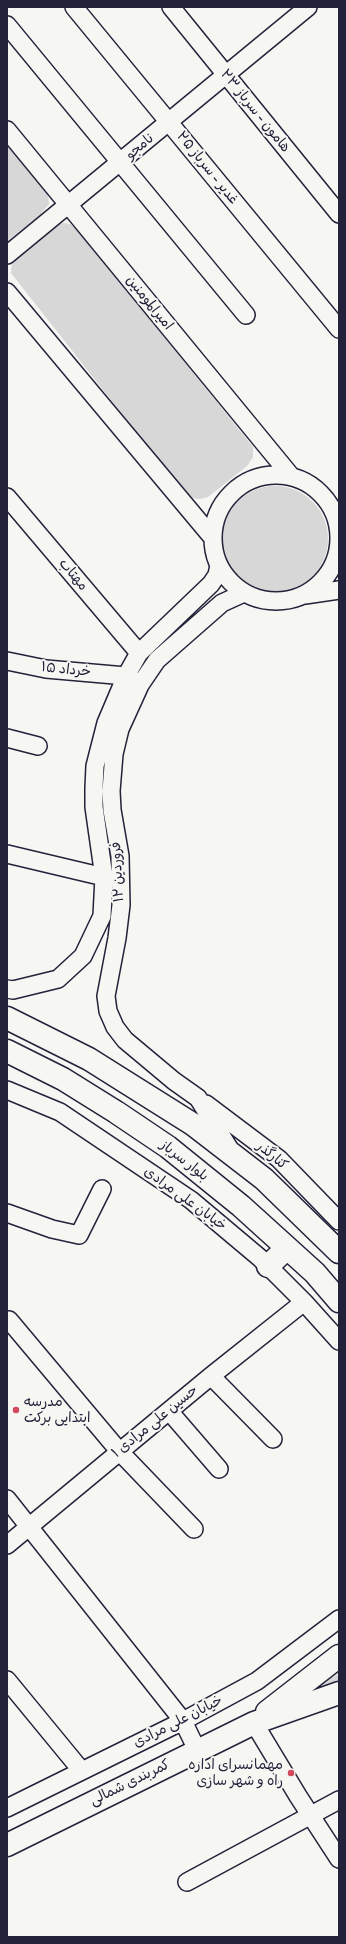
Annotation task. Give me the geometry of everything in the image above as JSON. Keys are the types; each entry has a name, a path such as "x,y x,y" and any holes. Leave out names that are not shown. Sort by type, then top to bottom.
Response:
{"highway":[{"path":"7,1018 89,1059 194,1125 264,1179 339,1252"},
{"name":"بلوار سرباز","path":"7,1051 63,1079 168,1147 241,1206 288,1248 315,1273 339,1302"},
{"path":"268,1266 288,1248"},
{"path":"254,1723 339,1656"},
{"path":"254,1723 339,1693"},
{"name":"کمربندی شمالی","path":"7,1844 254,1723"}],"street":[{"name":"غدیر - سرباز ۲۵","path":"74,7 339,329"},
{"name":"هامون - سرباز ۲۳","path":"171,7 225,76 339,214"},
{"name":"نامجو","path":"7,255 308,7"},
{"path":"7,25 246,315"},
{"name":"امیرالمومنین","path":"7,130 291,476"},
{"path":"7,292 212,537"},
{"path":"339,510 309,484 291,476 277,474 262,476 248,480 236,488 226,499 216,517 212,537 214,551 219,564 229,581 244,592 263,600 282,601 301,596 339,590"},
{"name":"مهتاب","path":"7,497 139,653"},
{"path":"301,596 317,586 326,576 330,571 337,552 339,533 334,513 324,497"},
{"name":"۱۲ فروردین","path":"219,564 217,575 212,584 139,653 114,754 112,771 112,810 120,856 120,905 117,938 106,996 108,1011 115,1027 125,1040 174,1081 198,1098 233,1155"},
{"name":"۱۲ فروردین","path":"7,989 13,990 58,979 83,956 102,916 104,877 94,807 95,766 106,723 133,681 222,602 244,592"},
{"name":"۱۵ خرداد","path":"7,661 46,669 133,681"},
{"path":"7,738 38,746"},
{"path":"7,854 104,877"},
{"name":"خیابان علی مرادی","path":"7,1090 60,1112 182,1194 268,1266 304,1302 339,1342"},
{"name":"کنارگذر","path":"198,1098 279,1159 339,1221"},
{"path":"7,1212 52,1229 78,1235 102,1190"},
{"name":"حسین علی مرادی ۱","path":"7,1545 119,1451 304,1302"},
{"path":"9,1320 119,1451 194,1529"},
{"path":"211,1376 273,1439"},
{"path":"169,1411 219,1469"},
{"path":"7,1499 183,1721 197,1750"},
{"name":"خیابان علی مرادی","path":"7,1808 81,1770 183,1721 258,1681 339,1619"},
{"path":"7,1680 81,1770"},
{"path":"254,1723 339,1859"},
{"path":"188,1882 310,1814 339,1800"}],"shaded area":[{"path":"7,144 48,195 49,204 40,215 7,241"},
{"path":"63,223 70,224 78,230 253,447 253,457 247,466 208,497 200,499 192,498 184,493 11,273 12,263 19,256 54,227"},
{"path":"275,486 295,490 313,501 324,519 328,539 324,559 313,577 295,588 275,592 255,588 237,577 226,559 222,539 226,519 237,501 255,490"},
{"path":"339,1674 339,1686 313,1697 311,1689"}],"place":[{"name":"مدرسه ابتدایی برکت","path":"16,1410"},
{"name":"مهمانسراى اداره راه و شهر سازى","path":"291,1773"}]}
